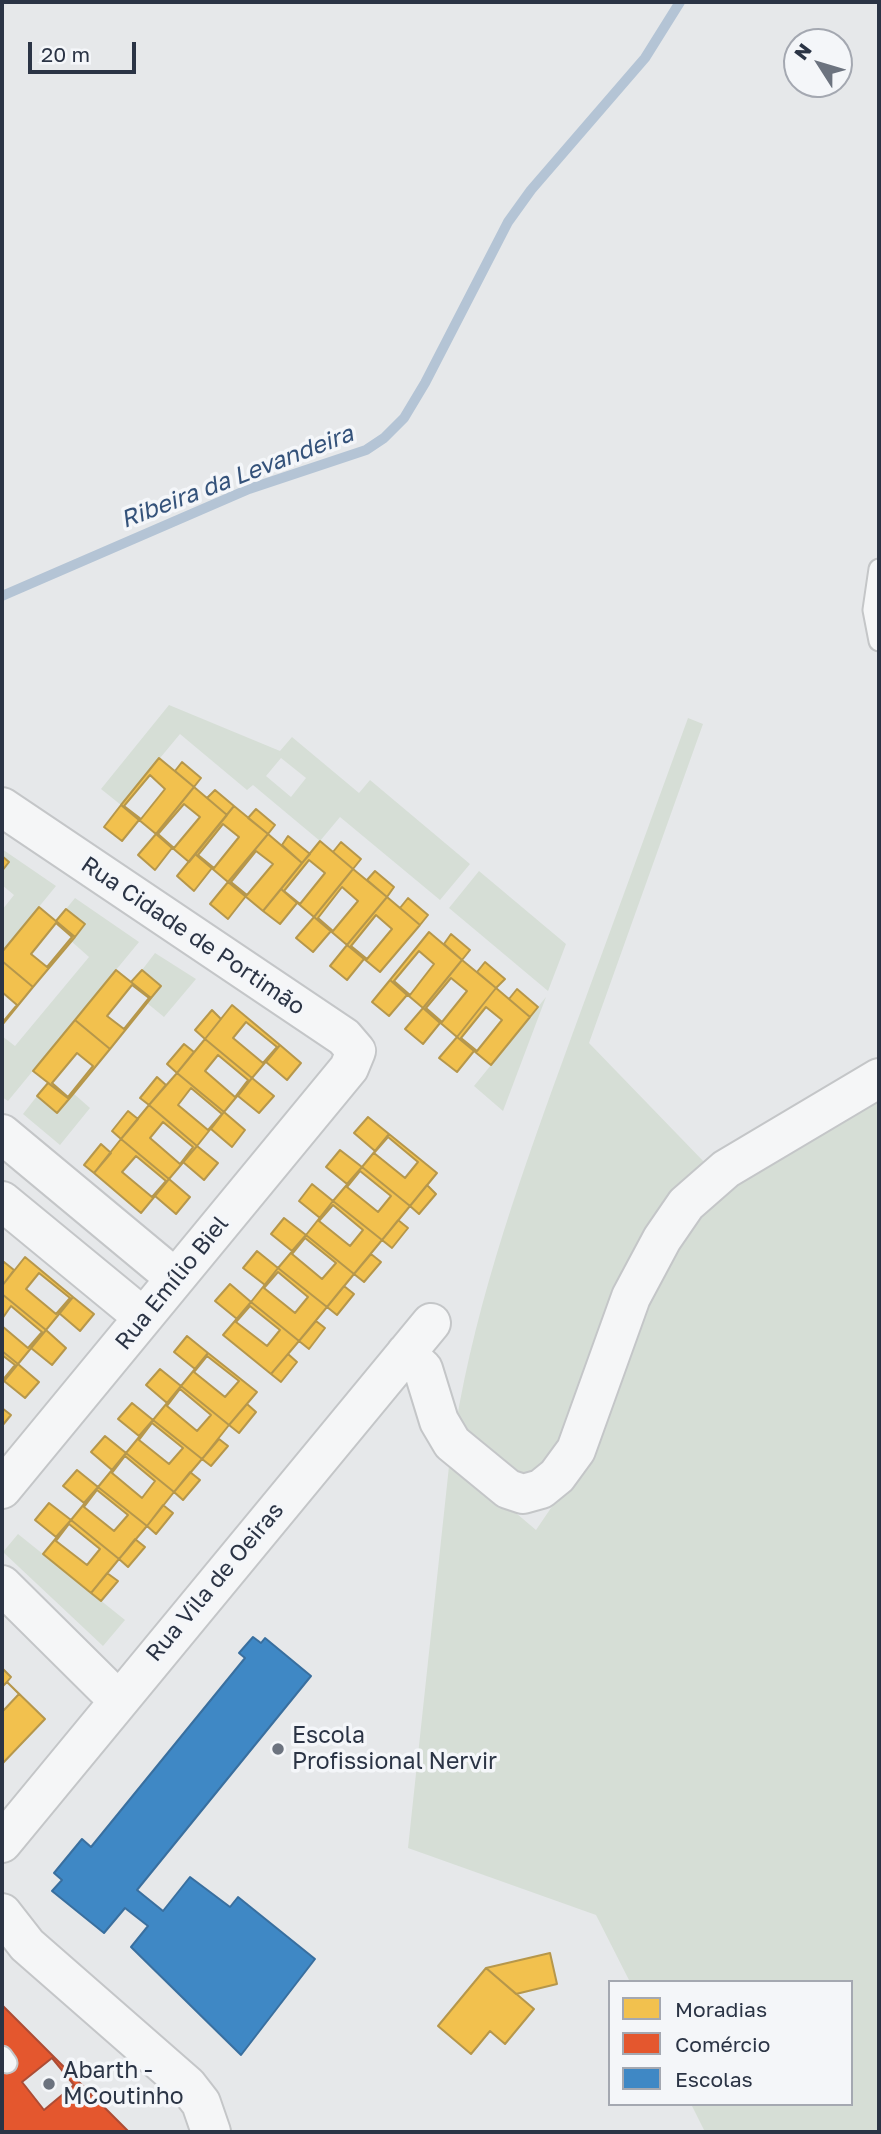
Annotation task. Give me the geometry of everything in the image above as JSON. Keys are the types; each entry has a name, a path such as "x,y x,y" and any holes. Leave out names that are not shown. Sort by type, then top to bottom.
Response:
{"street":[{"name":"Rua Cidade de Portimão","path":"2,807 350,1041 356,1055 342,1076"},
{"name":"Rua Emílio Biel","path":"2,1489 342,1076"},
{"path":"406,1353 424,1368 439,1421 452,1443 515,1492 532,1493 541,1489 557,1476 576,1450 631,1297 662,1239 686,1204 726,1169 879,1078"},
{"path":"2,1134 176,1278"},
{"path":"2,1201 142,1317"},
{"name":"Rua Vila de Oeiras","path":"2,1843 431,1323"},
{"path":"2,1585 118,1700"},
{"path":"2,1913 27,1945 187,2085 201,2103 211,2132"}],"lane":[{"path":"879,569 873,610 879,641"}],"shaded area":[{"path":"169,705 280,751 292,737 359,793 370,780 470,864 440,900 340,817 320,841 253,785 247,790 180,734 121,805 101,789","holes":["281,758 306,778 291,797 266,776"]},
{"path":"688,718 703,724 589,1043 707,1165 563,1439 537,1472 517,1477 455,1430 464,1380 489,1281 519,1183"},
{"path":"2,849 56,886 2,952 2,910 14,895 2,885 2,871 9,862 2,856"},
{"path":"479,871 566,944 548,991 449,908"},
{"path":"75,898 139,942 8,1101 2,1097 2,1036 15,1046 89,957 71,941 85,924 66,909"},
{"path":"155,953 196,979 164,1017 147,1003 161,986 142,970"},
{"path":"546,997 503,1111 474,1086"},
{"path":"879,1092 879,2132 705,2132 692,2106 853,2106 853,1980 629,1980 596,1915 408,1848 450,1457 536,1530 587,1455 643,1303 706,1201"},
{"path":"73,1093 90,1108 60,1145 23,1114 37,1096 57,1113"},
{"path":"18,1534 125,1620 103,1646 3,1552"}],"building: Moradias":[{"path":"159,758 194,787 156,834 121,805"},
{"path":"182,762 201,778 194,787 175,771"},
{"path":"150,775 165,789 141,819 124,806"},
{"path":"194,787 227,815 189,862 156,834"},
{"path":"215,790 234,806 227,815 207,798"},
{"path":"184,804 200,817 174,848 158,834"},
{"path":"121,805 139,820 122,841 104,827"},
{"path":"234,806 268,834 228,882 195,854"},
{"path":"256,809 275,825 268,834 248,818"},
{"path":"223,824 239,837 214,868 198,855"},
{"path":"156,834 172,848 155,870 138,855"},
{"path":"268,834 302,863 263,911 228,882"},
{"path":"288,836 310,854 302,863 282,845"},
{"path":"320,841 353,869 314,917 281,889"},
{"path":"341,842 361,859 353,869 333,852"},
{"path":"256,851 273,864 247,895 231,882"},
{"path":"195,854 212,868 194,891 177,876"},
{"path":"2,856 9,862 2,871"},
{"path":"309,860 325,873 300,904 284,891"},
{"path":"353,869 387,897 347,945 314,917"},
{"path":"375,871 394,887 387,897 367,880"},
{"path":"228,882 246,896 228,919 210,904"},
{"path":"342,887 358,901 333,931 318,918"},
{"path":"281,889 297,903 280,924 263,911"},
{"path":"387,897 420,925 380,972 347,945"},
{"path":"408,898 428,915 420,925 400,908"},
{"path":"39,907 75,937 33,987 2,961 2,952"},
{"path":"66,909 85,924 75,937 56,921"},
{"path":"376,915 392,929 367,959 351,946"},
{"path":"314,917 331,931 313,952 296,938"},
{"path":"56,923 72,937 47,967 31,954"},
{"path":"429,932 462,960 423,1008 390,980"},
{"path":"451,934 470,950 462,960 444,944"},
{"path":"347,945 364,959 347,980 330,966"},
{"path":"419,951 434,964 410,995 394,981"},
{"path":"462,960 496,988 457,1037 423,1008"},
{"path":"2,961 33,987 2,1025"},
{"path":"485,962 505,979 496,988 477,972"},
{"path":"116,970 151,998 110,1049 75,1020"},
{"path":"142,970 161,986 151,998 131,982"},
{"path":"451,978 467,991 442,1022 426,1008"},
{"path":"390,980 407,995 389,1016 372,1002"},
{"path":"132,985 149,998 124,1029 107,1016"},
{"path":"496,988 530,1017 491,1065 457,1037"},
{"path":"517,989 538,1007 530,1017 509,999"},
{"path":"2,992 17,1005 2,1023"},
{"path":"232,1005 280,1045 252,1078 205,1039"},
{"path":"486,1007 502,1020 477,1051 461,1038"},
{"path":"423,1008 440,1023 423,1044 405,1029"},
{"path":"212,1010 221,1019 205,1039 195,1030"},
{"path":"75,1020 110,1049 69,1099 33,1071"},
{"path":"246,1022 277,1047 263,1063 233,1038"},
{"path":"457,1037 474,1051 457,1072 439,1058"},
{"path":"205,1039 252,1078 224,1112 177,1073"},
{"path":"184,1044 194,1052 177,1073 167,1064"},
{"path":"280,1045 301,1063 287,1080 266,1062"},
{"path":"77,1053 93,1066 68,1097 52,1083"},
{"path":"218,1055 248,1080 235,1097 205,1071"},
{"path":"177,1073 224,1112 197,1146 149,1105"},
{"path":"157,1077 166,1085 149,1105 140,1098"},
{"path":"252,1078 274,1096 259,1113 238,1096"},
{"path":"48,1083 69,1099 57,1113 37,1096"},
{"path":"191,1088 222,1114 208,1130 178,1105"},
{"path":"149,1105 197,1146 169,1179 121,1139"},
{"path":"128,1111 138,1119 121,1139 112,1131"},
{"path":"224,1112 245,1130 232,1147 211,1129"},
{"path":"368,1117 389,1134 375,1151 354,1133"},
{"path":"163,1122 193,1147 180,1164 150,1138"},
{"path":"389,1134 437,1173 410,1206 362,1167"},
{"path":"388,1137 418,1162 405,1178 374,1153"},
{"path":"121,1139 169,1179 141,1213 94,1173"},
{"path":"101,1144 111,1153 94,1173 84,1165"},
{"path":"197,1146 218,1163 204,1180 183,1162"},
{"path":"340,1150 362,1167 347,1184 326,1167"},
{"path":"136,1156 166,1181 152,1197 122,1172"},
{"path":"362,1167 410,1206 382,1240 333,1201"},
{"path":"360,1171 391,1196 378,1212 347,1187"},
{"path":"169,1179 190,1197 176,1214 155,1196"},
{"path":"312,1184 333,1201 320,1218 299,1201"},
{"path":"427,1185 436,1194 419,1214 410,1206"},
{"path":"333,1201 382,1240 354,1274 306,1235"},
{"path":"333,1205 363,1230 350,1246 319,1221"},
{"path":"284,1218 306,1235 292,1251 271,1234"},
{"path":"398,1220 408,1228 392,1248 382,1240"},
{"path":"306,1235 354,1274 327,1307 278,1268"},
{"path":"305,1238 336,1263 322,1279 292,1254"},
{"path":"257,1251 278,1268 265,1285 243,1268"},
{"path":"371,1254 381,1262 364,1282 354,1274"},
{"path":"25,1257 73,1297 46,1330 2,1294 2,1286"},
{"path":"4,1262 14,1270 2,1286 2,1266"},
{"path":"278,1268 327,1307 299,1341 251,1302"},
{"path":"278,1272 308,1297 295,1313 264,1288"},
{"path":"39,1273 70,1298 56,1314 26,1289"},
{"path":"230,1284 251,1302 237,1319 215,1301"},
{"path":"344,1286 354,1294 337,1315 327,1307"},
{"path":"2,1294 46,1330 18,1364 2,1351"},
{"path":"73,1297 94,1314 80,1331 59,1313"},
{"path":"251,1302 299,1341 271,1374 223,1335"},
{"path":"11,1306 42,1332 28,1348 2,1326 2,1319"},
{"path":"250,1306 280,1330 267,1346 236,1322"},
{"path":"316,1321 325,1328 309,1349 299,1341"},
{"path":"46,1330 66,1348 52,1365 31,1348"},
{"path":"187,1336 208,1353 195,1369 174,1352"},
{"path":"2,1351 18,1364 2,1383"},
{"path":"208,1353 257,1392 229,1425 181,1386"},
{"path":"288,1354 297,1362 281,1382 271,1374"},
{"path":"2,1355 15,1365 2,1381"},
{"path":"207,1356 239,1381 225,1397 194,1372"},
{"path":"18,1364 39,1382 25,1398 4,1381"},
{"path":"160,1369 181,1386 167,1403 146,1385"},
{"path":"181,1386 229,1425 202,1459 153,1420"},
{"path":"180,1389 211,1415 197,1431 167,1406"},
{"path":"132,1403 153,1420 139,1436 118,1419"},
{"path":"247,1404 256,1412 239,1433 229,1425"},
{"path":"2,1408 11,1415 2,1426"},
{"path":"153,1420 202,1459 174,1492 126,1453"},
{"path":"152,1423 183,1448 169,1464 139,1440"},
{"path":"105,1436 126,1453 112,1470 91,1452"},
{"path":"219,1439 228,1446 211,1466 202,1459"},
{"path":"126,1453 174,1492 147,1526 98,1487"},
{"path":"125,1456 155,1481 142,1498 112,1473"},
{"path":"77,1470 98,1487 84,1503 63,1486"},
{"path":"190,1472 200,1480 183,1500 174,1492"},
{"path":"98,1487 147,1526 119,1559 71,1520"},
{"path":"97,1490 128,1515 114,1531 84,1507"},
{"path":"49,1503 71,1520 56,1537 35,1520"},
{"path":"163,1505 173,1513 156,1534 147,1526"},
{"path":"71,1520 119,1559 91,1593 43,1554"},
{"path":"69,1524 100,1549 87,1565 56,1541"},
{"path":"135,1539 145,1547 128,1567 119,1559"},
{"path":"107,1573 118,1581 101,1601 91,1593"},
{"path":"2,1668 11,1677 7,1682 45,1719 2,1764"},
{"path":"7,1682 19,1694 2,1712 2,1687"},
{"path":"550,1953 557,1984 516,1994 486,1968"},
{"path":"486,1968 534,2009 505,2044 490,2031 471,2054 438,2026"}],"building: Comércio":[{"path":"2,2005 129,2132 2,2132"},
{"path":"52,2058 74,2085 44,2110 22,2082"}],"building: Escolas":[{"path":"253,1637 261,1643 265,1638 311,1676 137,1890 163,1911 190,1877 230,1907 238,1897 315,1959 241,2055 131,1947 148,1926 125,1908 104,1933 52,1891 62,1880 54,1873 82,1839 91,1847 245,1658 239,1653"}],"waterway":[{"name":"Ribeira da Levandeira","path":"2,596 249,489 366,450 384,438 404,418 425,383 508,222 531,190 645,58 680,2"}],"place":[{"name":"Escola Profissional Nervir","path":"278,1749"},
{"name":"Abarth - MCoutinho","path":"49,2084"}]}
